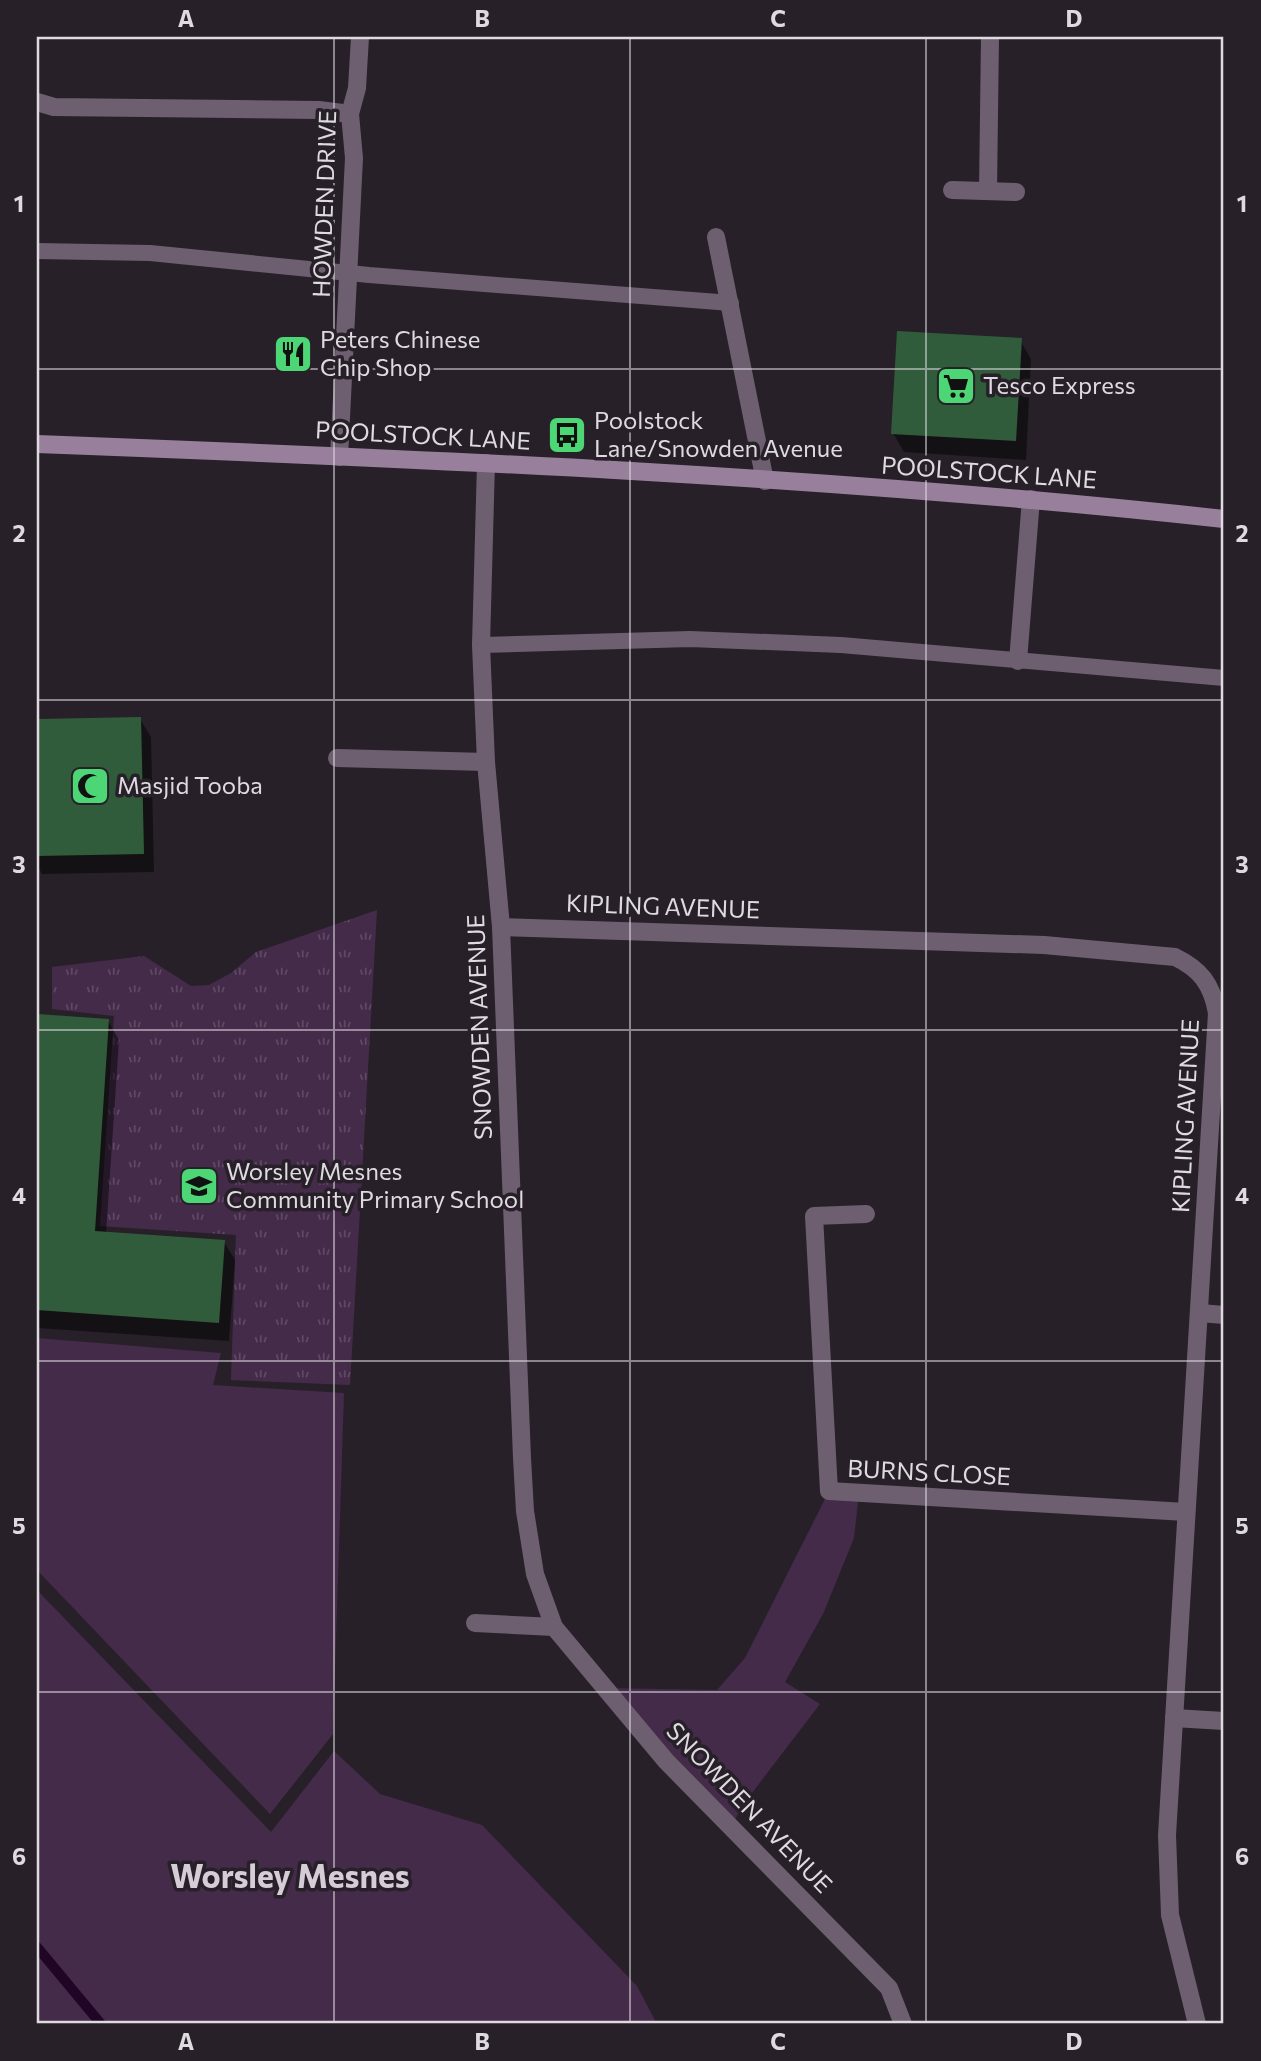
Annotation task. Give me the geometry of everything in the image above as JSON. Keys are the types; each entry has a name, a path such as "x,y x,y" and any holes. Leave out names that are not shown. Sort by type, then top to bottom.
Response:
{"main road":[{"name":"POOLSTOCK LANE","path":"37,444 486,463 1031,499 1224,519"}],"street":[{"name":"HOWDEN DRIVE","path":"339,457 354,159 351,114 357,88 360,37"},
{"path":"988,191 990,37"},
{"path":"37,102 54,107 319,110 351,114"},
{"path":"952,190 1016,192"},
{"path":"716,237 765,481"},
{"name":"SNOWDEN AVENUE","path":"486,463 481,645 486,762 501,927 516,1361 525,1511 535,1574 554,1627 666,1761 889,1988 903,2024"},
{"path":"1018,662 1031,499"},
{"path":"337,758 486,762"},
{"name":"KIPLING AVENUE","path":"501,927 1044,945 1175,957 1193,965 1214,995 1217,1013 1167,1835 1170,1915 1175,1947 1197,2024"},
{"name":"BURNS CLOSE","path":"866,1214 814,1216 829,1491 1186,1513"},
{"path":"1200,1313 1224,1315"},
{"path":"475,1623 554,1627"},
{"path":"1174,1718 1224,1721"}],"lane":[{"path":"37,251 150,253 731,303"},
{"path":"481,645 704,640 841,645 1224,678"}],"green space":[{"path":"377,910 350,1385 231,1380 236,1235 100,1226 114,1016 52,1009 52,967 144,956 191,986 209,985 231,973 256,952"},
{"path":"37,1338 221,1353 213,1385 344,1393 333,1734 270,1814 37,1570"},
{"path":"829,1491 859,1493 854,1538 823,1614 785,1682 820,1704 742,1806 731,1827 604,1688 717,1690 745,1658"},
{"path":"37,1590 271,1832 334,1751 380,1794 482,1825 637,1986 657,2024 37,2024"}],"building":[{"name":"Tesco Express","path":"897,331 1022,338 1016,441 891,434"},
{"name":"Masjid Tooba","path":"141,717 144,854 37,856 37,719"},
{"path":"37,1014 109,1019 95,1231 225,1240 219,1323 37,1310"}],"waterway":[{"path":"37,1947 101,2024"}],"place":[{"name":"Peters Chinese Chip Shop","path":"293,354"},
{"name":"Tesco Express","path":"956,386"},
{"name":"Poolstock Lane/Snowden Avenue","path":"567,435"},
{"name":"Masjid Tooba","path":"90,786"},
{"name":"Worsley Mesnes Community Primary School","path":"199,1186"}],"district":[{"name":"Worsley Mesnes","path":"290,1877"}]}
